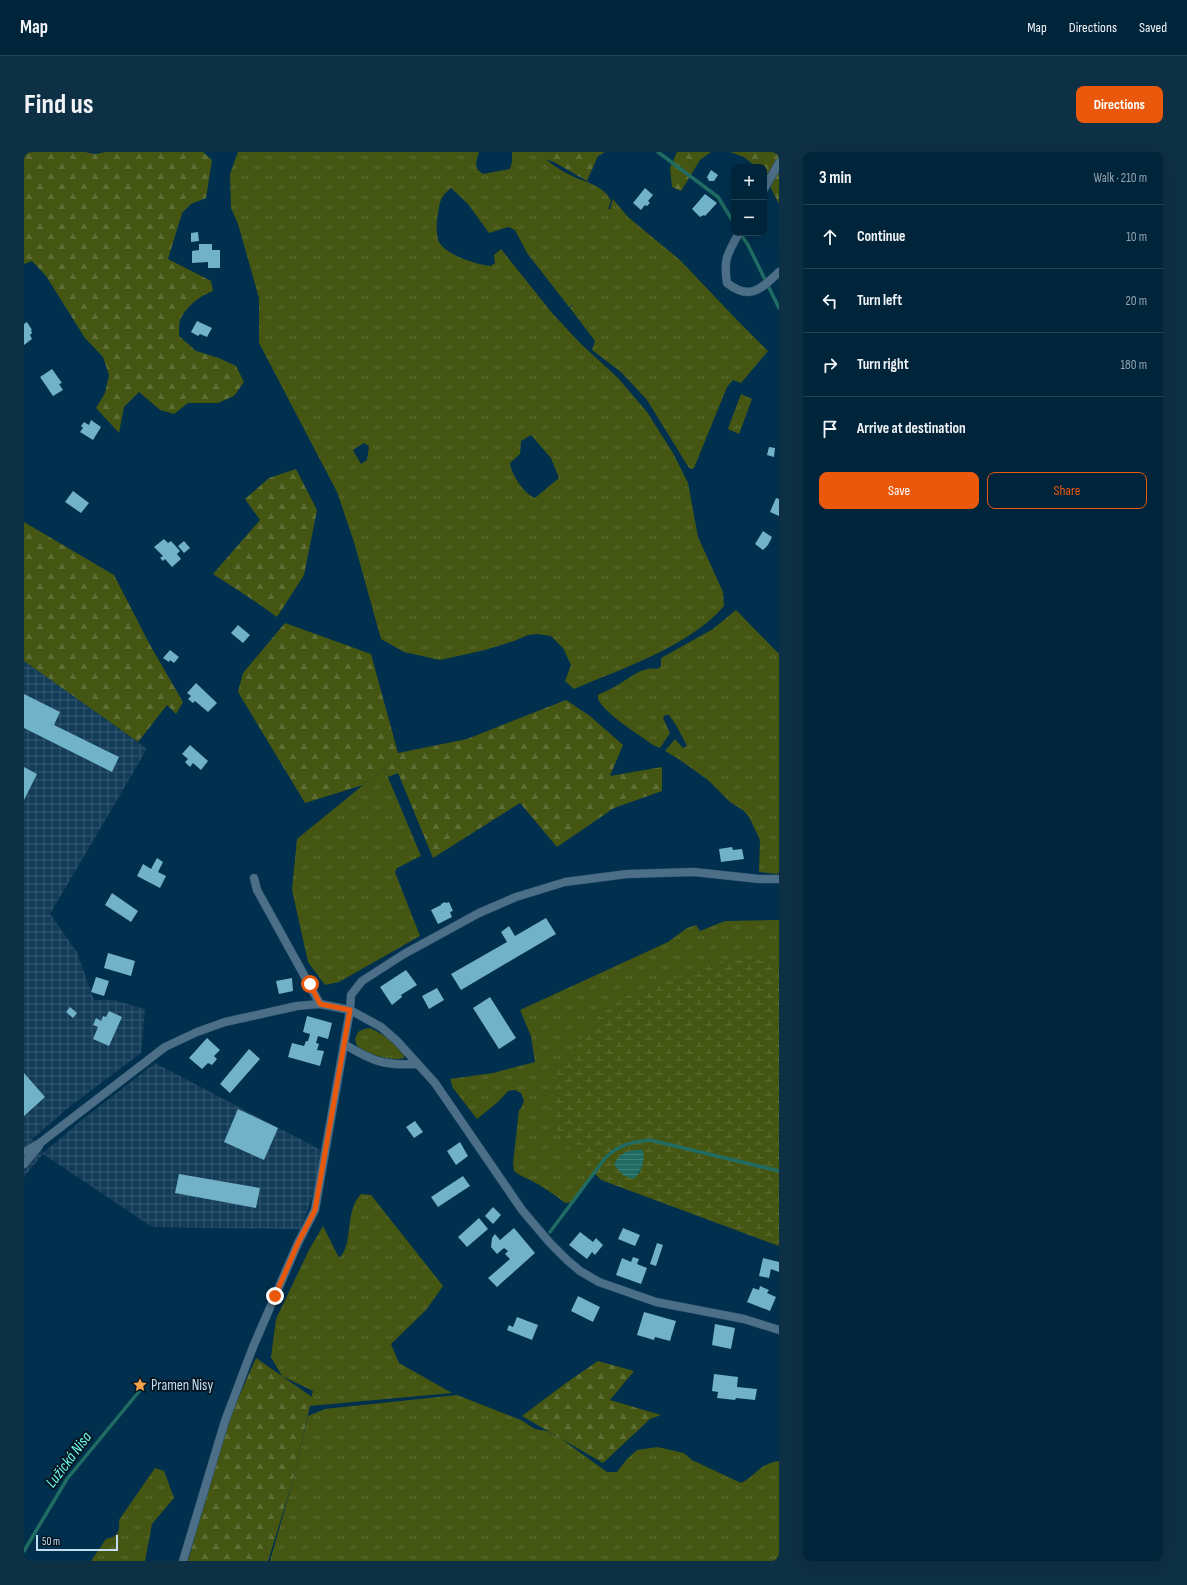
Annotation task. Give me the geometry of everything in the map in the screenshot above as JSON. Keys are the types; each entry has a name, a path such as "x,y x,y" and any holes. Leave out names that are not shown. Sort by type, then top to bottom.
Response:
{"street":[{"path":"767,185 779,163"},
{"path":"737,236 727,253 725,268 727,283 737,290 751,292 763,287 779,272"},
{"path":"183,1561 225,1421 247,1361 298,1243 315,1210 350,1010 351,995 362,981 404,954 479,913 516,897 565,882 627,874 694,872 759,879 779,879"},
{"path":"254,878 257,890 320,1004"},
{"path":"24,1152 40,1143 165,1047 197,1032 225,1022 297,1006 320,1004 350,1010 381,1027 397,1041 434,1083 522,1210 550,1243 567,1260 580,1270 599,1282 656,1302 744,1319 779,1330"},
{"path":"344,1044 363,1056 378,1062 398,1065 417,1064"},
{"path":"24,1164 40,1143"}],"shaded area":[{"path":"24,661 147,749 50,914 77,952 94,1000 113,1000 145,1009 141,1053 73,1104 32,1139 43,1153 82,1120 155,1063 321,1150 314,1191 301,1229 152,1227 43,1154 24,1177"},
{"path":"635,1150 643,1150 644,1158 641,1170 633,1179 623,1175 614,1165 622,1154"}],"green space":[{"path":"24,152 85,152 95,154 105,152 203,152 212,160 206,198 191,204 182,213 168,259 211,281 213,291 194,302 180,320 179,336 196,351 219,358 236,366 244,382 234,396 218,403 188,403 174,414 160,410 139,392 124,407 119,433 96,408 105,393 109,375 103,357 85,338 46,276 32,261 24,264"},
{"path":"238,152 479,152 476,164 480,172 483,174 510,169 512,152 537,152 561,170 604,191 611,201 608,209 610,209 613,199 628,217 680,260 768,351 741,383 733,380 727,387 694,468 692,469 689,468 647,400 621,372 592,350 595,341 570,308 574,304 569,307 527,253 515,230 508,227 489,233 468,204 451,188 440,202 437,217 438,239 443,247 455,255 470,261 491,266 495,263 494,255 501,249 552,313 581,344 618,378 647,412 673,453 688,483 698,537 723,592 724,606 710,620 674,645 574,689 565,681 571,665 563,648 551,636 537,634 528,635 485,650 440,660 404,652 381,639 354,542 337,492 259,343 259,298 238,224 231,208 230,174","holes":["531,435 551,458 559,478 535,498 531,496 519,483 513,473 510,463 520,454 521,441","364,443 369,446 367,460 361,464 353,450"]},
{"path":"537,152 605,152 598,156 587,181 554,162 542,158"},
{"path":"677,152 711,152 700,160 681,191 672,187 670,168"},
{"path":"730,152 779,152 779,204 767,181 767,164 752,164 744,157"},
{"path":"741,394 752,399 739,434 728,429"},
{"path":"296,469 317,510 304,575 277,617 213,574 260,520 245,499 269,478"},
{"path":"24,522 114,575 150,645 183,702 176,714 167,705 138,742 24,661"},
{"path":"736,610 779,654 779,873 776,874 759,872 760,840 749,817 744,811 730,802 708,780 665,751 675,739 683,748 687,746 669,715 665,715 663,718 670,733 660,748 653,745 615,717 602,705 598,699 598,695 641,671 646,669 657,669 661,666 661,658 713,629"},
{"path":"285,623 371,654 398,753 467,739 566,700 590,716 623,745 610,776 662,767 662,791 614,808 557,847 520,803 433,858 398,773 388,777 384,768 363,785 305,803 238,692 243,673"},
{"path":"384,768 421,856 397,868 395,872 420,936 339,982 325,985 308,962 292,890 297,839"},
{"path":"779,920 779,1153 595,1171 572,1202 565,1203 552,1193 514,1171 513,1163 519,1110 524,1101 521,1093 515,1090 508,1091 499,1101 477,1119 453,1088 450,1079 493,1073 535,1062 531,1036 520,1010 668,942 687,928 696,925 700,931 725,921"},
{"path":"763,959 779,964 779,1246 601,1180 563,1141 548,1114 555,1076 598,1017 623,998 725,960","holes":["643,1150 645,1157 639,1174 625,1152"]},
{"path":"370,1028 396,1045 404,1053 404,1058 386,1058 367,1052 357,1046 355,1039 358,1032"},
{"path":"361,1194 371,1195 443,1286 426,1310 391,1344 399,1363 452,1393 309,1406 313,1391 282,1376 271,1357 276,1319 309,1250 323,1226 339,1258 344,1253 352,1209"},
{"path":"256,1358 312,1397 294,1477 268,1561 188,1561 225,1428"},
{"path":"598,1361 634,1371 610,1400 661,1415 650,1419 603,1463 522,1416"},
{"path":"457,1395 521,1420 535,1429 547,1431 560,1438 607,1472 617,1472 627,1459 637,1450 657,1447 684,1453 692,1460 741,1483 767,1464 779,1461 779,1561 270,1561 294,1477 308,1416 325,1409"},
{"path":"155,1468 164,1471 174,1498 152,1524 145,1561 91,1561 106,1539 116,1535 119,1528 119,1520"}],"building":[{"path":"711,170 718,175 714,181 709,181 707,177"},
{"path":"645,188 653,195 648,201 650,203 647,206 645,205 641,210 633,203"},
{"path":"705,194 717,203 705,216 700,217 692,209"},
{"path":"198,232 199,241 191,242 191,233"},
{"path":"199,244 212,244 212,250 220,250 220,268 208,268 208,262 192,263 192,251 199,250"},
{"path":"197,321 212,328 207,337 200,334 198,336 191,332"},
{"path":"27,322 32,330 30,335 32,339 24,345 24,324"},
{"path":"52,369 62,383 59,384 63,390 53,396 40,377"},
{"path":"91,420 101,427 93,440 80,432 83,428 81,426 84,422 89,425"},
{"path":"769,447 775,448 774,457 767,455"},
{"path":"73,491 89,503 81,513 65,502"},
{"path":"776,498 779,499 779,516 770,512"},
{"path":"763,531 772,537 768,545 763,550 755,544"},
{"path":"164,539 168,543 171,541 180,551 177,554 181,559 172,567 165,559 163,561 160,558 163,556 154,547"},
{"path":"184,541 190,548 184,553 178,546"},
{"path":"238,625 250,635 243,643 231,633"},
{"path":"170,650 179,657 174,663 163,658"},
{"path":"196,683 217,703 208,712 195,701 193,703 188,699 191,696 187,693"},
{"path":"24,694 60,712 54,725 119,757 112,772 24,728"},
{"path":"190,745 208,761 201,770 193,763 190,767 185,762 188,759 182,754"},
{"path":"24,767 37,774 24,800"},
{"path":"732,847 733,850 742,849 744,859 721,862 719,849"},
{"path":"157,858 163,862 158,872 166,876 160,888 137,876 143,864 151,869"},
{"path":"112,893 138,911 131,922 105,905"},
{"path":"445,902 449,902 453,911 450,912 452,917 438,924 431,910"},
{"path":"546,918 556,934 461,990 451,974 507,942 501,932 509,926 515,936"},
{"path":"108,953 135,961 131,976 104,968"},
{"path":"406,970 417,985 401,995 402,997 392,1005 380,987"},
{"path":"96,977 109,981 104,996 91,992"},
{"path":"292,978 293,991 279,994 276,981"},
{"path":"437,988 444,1000 429,1009 422,996"},
{"path":"490,997 516,1038 499,1049 473,1008"},
{"path":"70,1007 77,1013 73,1018 66,1012"},
{"path":"109,1011 122,1017 109,1046 93,1039 98,1027 93,1025 96,1018 101,1021 103,1016 106,1017"},
{"path":"307,1016 332,1023 328,1039 318,1036 316,1043 319,1044 317,1050 324,1051 320,1066 288,1057 292,1043 304,1046 306,1041 308,1041 310,1034 303,1032"},
{"path":"207,1038 220,1050 214,1056 217,1059 212,1065 208,1063 202,1069 189,1058"},
{"path":"249,1049 260,1059 230,1093 220,1084"},
{"path":"24,1073 45,1097 24,1116"},
{"path":"238,1109 278,1128 264,1160 224,1142"},
{"path":"415,1121 423,1132 414,1138 406,1127"},
{"path":"460,1142 468,1156 456,1165 447,1151"},
{"path":"179,1174 260,1188 256,1208 175,1193"},
{"path":"463,1176 470,1186 438,1207 431,1197"},
{"path":"493,1207 501,1215 493,1224 485,1216"},
{"path":"479,1218 488,1229 467,1247 458,1237"},
{"path":"514,1228 535,1253 497,1287 488,1278 510,1259 505,1254 508,1251 504,1248 497,1254 491,1247 492,1238 495,1234 500,1240"},
{"path":"623,1228 640,1235 635,1246 618,1239"},
{"path":"580,1232 593,1242 596,1238 603,1245 595,1255 592,1252 587,1259 569,1245"},
{"path":"657,1243 663,1245 656,1266 650,1264"},
{"path":"633,1257 639,1259 637,1264 647,1268 641,1284 616,1275 622,1258 631,1262"},
{"path":"763,1258 779,1262 779,1272 771,1269 769,1278 759,1276"},
{"path":"760,1286 769,1290 767,1293 776,1297 770,1311 747,1302 753,1288 759,1290"},
{"path":"578,1296 600,1307 593,1322 571,1311"},
{"path":"644,1312 676,1321 670,1341 655,1337 654,1340 637,1335"},
{"path":"517,1317 538,1325 532,1340 507,1330 509,1325 513,1327"},
{"path":"715,1324 735,1328 731,1349 712,1345"},
{"path":"714,1374 738,1377 737,1387 757,1389 755,1400 717,1398 718,1392 712,1391"}],"waterway":[{"path":"658,152 718,197 731,218"},
{"path":"742,236 748,245 779,308"},
{"path":"550,1232 606,1157 621,1146 632,1143 650,1140 779,1171"},
{"name":"Lužická Nisa","path":"24,1551 67,1479 141,1389"}],"place":[{"name":"Pramen Nisy","path":"140,1385"}],"route":[{"path":"275,1296 298,1243 315,1210 350,1010 320,1004 310,984"}]}
